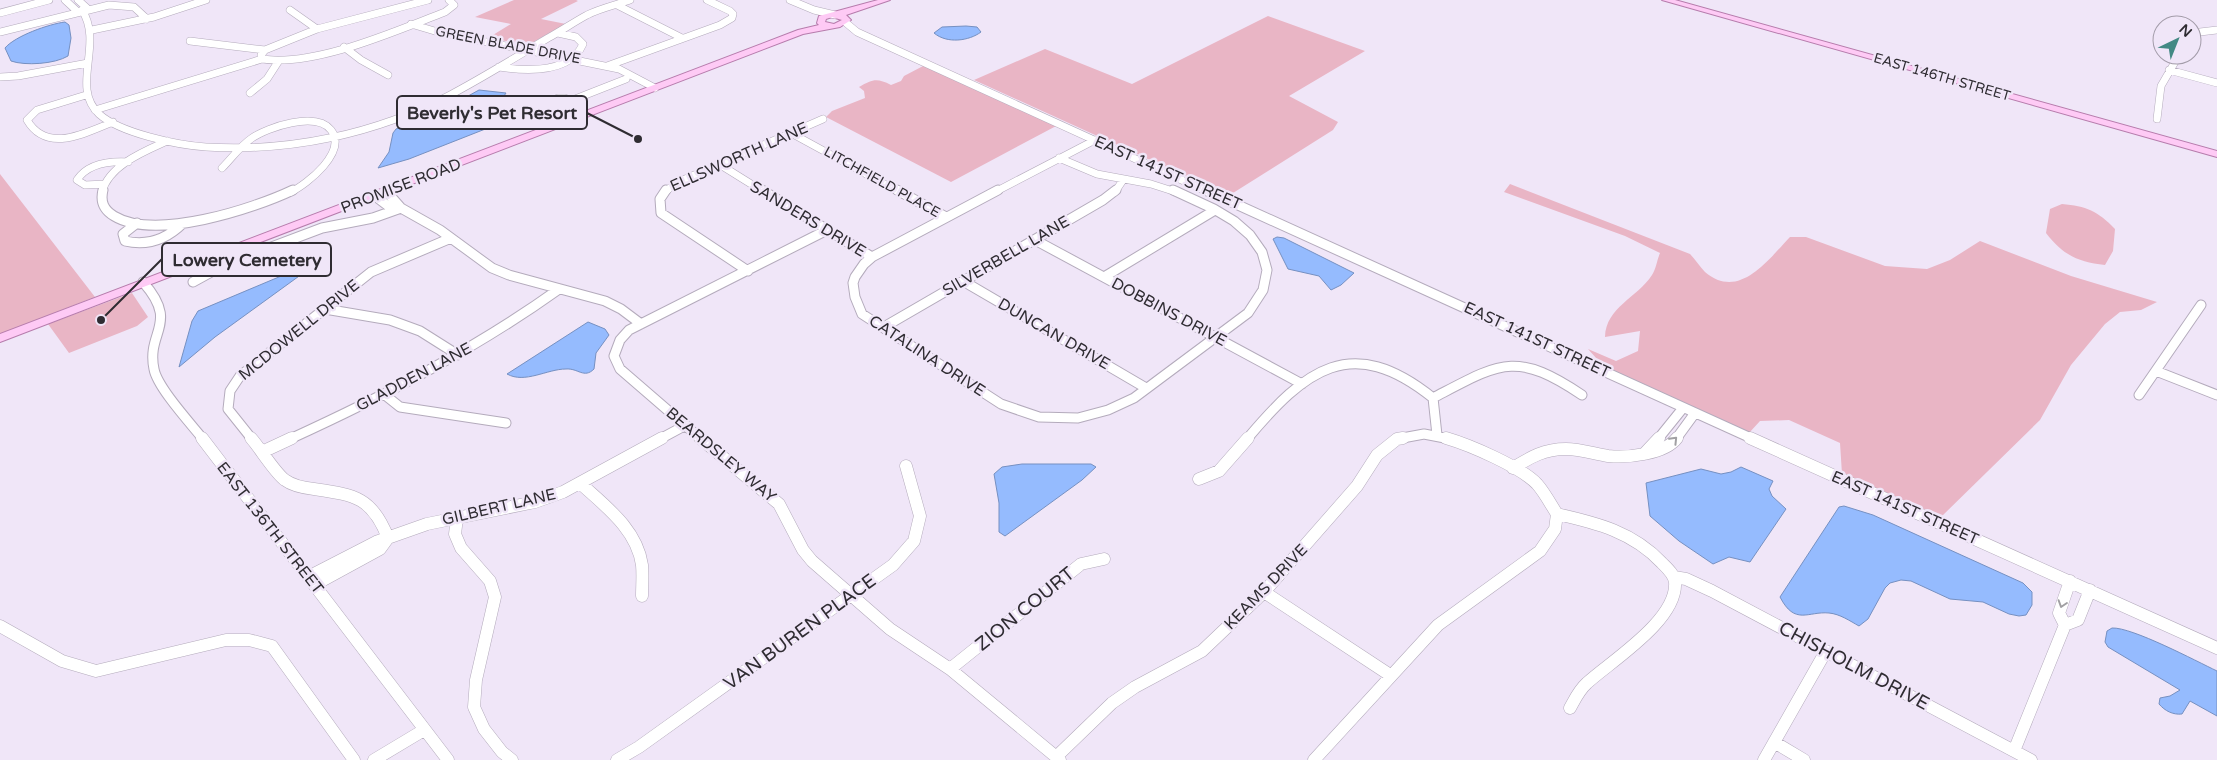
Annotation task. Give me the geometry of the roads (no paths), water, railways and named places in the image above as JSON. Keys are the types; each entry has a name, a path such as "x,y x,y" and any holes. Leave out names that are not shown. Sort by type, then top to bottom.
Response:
{"main road":[{"path":"826,23 836,15 886,0"},
{"name":"EAST 146TH STREET","path":"1666,0 2217,154"},
{"path":"1681,0 1718,8"},
{"name":"EAST 146TH STREET","path":"1689,0 2217,146"},
{"path":"826,23 846,21 867,6"},
{"path":"836,15 846,21"},
{"name":"PROMISE ROAD","path":"0,338 826,23"}],"street":[{"path":"0,12 49,0"},
{"path":"65,0 83,10"},
{"path":"78,0 92,30 86,95 95,110 113,122 167,141 206,147 241,148 284,144 333,136 381,124 418,110 450,96 595,12 630,0"},
{"path":"92,30 147,19 206,0"},
{"path":"389,0 393,9"},
{"path":"190,41 265,50 318,29 428,0"},
{"path":"95,110 262,59 278,62 344,48 448,10 454,5 450,0"},
{"path":"606,66 728,21 733,14 707,0"},
{"path":"790,0 814,10 836,15"},
{"path":"617,4 682,38"},
{"path":"0,32 109,5 137,8 147,19"},
{"path":"290,10 318,29"},
{"path":"814,10 826,23"},
{"name":"EAST 141ST STREET","path":"846,21 856,32"},
{"name":"EAST 141ST STREET","path":"826,23 856,32 1683,408 2217,648"},
{"name":"GREEN BLADE DRIVE","path":"411,24 438,32 529,49 625,71 651,90"},
{"path":"2202,32 2217,30"},
{"path":"500,67 532,70 553,66 572,58 582,50 582,42 576,37 558,33"},
{"path":"344,48 388,75"},
{"path":"262,59 261,55 265,50"},
{"path":"250,93 269,77 278,62"},
{"path":"0,77 18,76 88,63"},
{"path":"2157,119 2159,92 2172,65"},
{"name":"GREEN BLADE DRIVE","path":"606,66 626,79 651,90"},
{"path":"2169,70 2217,83"},
{"path":"570,101 626,79"},
{"path":"86,95 41,109 32,113 27,120 40,136 52,138 66,137 113,122"},
{"name":"ELLSWORTH LANE","path":"748,271 661,213 658,206 659,198 665,190 719,164 823,119"},
{"path":"167,141 128,162 105,184 100,198 104,208 118,218 137,223 183,223 222,216 250,208 276,198 301,185 327,164 333,151 331,129 324,124 311,122 293,123 262,132 241,148 222,168"},
{"name":"LITCHFIELD PLACE","path":"791,133 946,217"},
{"name":"CATALINA DRIVE","path":"1060,157 1086,171 1171,189 1214,210 1243,226 1256,240 1266,259 1268,269 1265,287 1258,301 1248,313 1134,398 1108,410 1078,418 1039,416 1002,404 862,314 852,295 853,282 861,267 872,257 1060,157 1071,153 1092,139"},
{"path":"105,184 85,185 77,180 82,173 97,166 114,162 128,162"},
{"name":"SANDERS DRIVE","path":"719,164 872,257"},
{"name":"SILVERBELL LANE","path":"884,327 1104,200 1116,191 1123,180"},
{"path":"386,191 401,208 451,238 492,268 605,301 622,309 641,324"},
{"path":"375,196 392,209 401,208"},
{"path":"193,282 224,266 322,228 373,218 401,208"},
{"path":"1104,277 1214,210"},
{"path":"137,223 124,234 125,241 135,243 157,240 170,234 183,223"},
{"name":"BEARDSLEY WAY","path":"828,230 630,330 617,343 615,363 620,371 779,504 803,550 812,560 890,629 950,669 1058,759"},
{"name":"MCDOWELL DRIVE","path":"388,538 381,520 365,501 341,493 305,488 285,480 228,409 230,391 240,376 371,272 451,238"},
{"name":"DOBBINS DRIVE","path":"1035,240 1302,384"},
{"name":"DUNCAN DRIVE","path":"963,281 1146,388"},
{"name":"EAST 136TH STREET","path":"143,282 157,300 160,313 152,356 152,366 157,379 448,760"},
{"name":"GLADDEN LANE","path":"262,452 385,395 512,323 559,289"},
{"path":"2138,395 2201,305"},
{"path":"325,309 390,320 420,331 458,354"},
{"path":"1199,479 1218,471 1251,437 1281,400 1320,371 1338,364 1364,363 1394,371 1418,384 1434,398 1437,435"},
{"path":"1434,398 1484,371 1504,366 1530,367 1555,377 1582,395"},
{"path":"2156,370 2217,395"},
{"path":"385,395 400,407 506,423"},
{"path":"1644,454 1658,441 1683,408"},
{"path":"1513,468 1536,452 1566,450 1611,456 1658,452 1673,443 1695,413"},
{"name":"GILBERT LANE","path":"311,581 380,549 388,538 427,524 535,502 563,492 686,425"},
{"name":"KEAMS DRIVE","path":"1058,759 1112,703 1135,687 1202,651 1264,592 1357,486 1377,455 1397,439 1424,434 1437,435 1469,445 1513,468 1537,484 1557,514"},
{"name":"VAN BUREN PLACE","path":"616,760 639,747 893,565 914,541 920,516 906,466"},
{"path":"580,484 623,524 636,543 642,564 642,596"},
{"path":"1314,760 1438,624 1540,551 1555,529 1557,514 1612,526 1633,536 1653,552 1674,577 1676,583 1669,607 1646,633 1613,664 1584,685 1570,708"},
{"path":"456,518 455,534 461,548 490,581 495,597 476,680 474,707 484,729 502,752 512,760"},
{"name":"ZION COURT","path":"950,669 1081,564 1104,559"},
{"name":"CHISHOLM DRIVE","path":"1674,577 1686,579 1712,591 2031,760"},
{"path":"2065,625 2059,613 2070,581"},
{"path":"2014,751 2065,625 2078,620 2090,590"},
{"path":"1264,592 1390,675"},
{"path":"0,626 62,661 96,671 226,640 249,640 272,646 354,760"},
{"path":"1764,760 1826,651"},
{"path":"374,760 424,730"},
{"path":"1774,742 1804,760"}],"water":[{"path":"65,22 69,25 71,38 68,56 56,61 40,63 17,63 11,61 5,48 16,39 50,25"},
{"path":"942,27 977,27 981,32 970,38 958,40 945,39 934,33"},
{"path":"479,90 506,93 496,108 500,123 409,159 378,168 389,152 393,133 396,129 441,111"},
{"path":"1277,237 1284,238 1354,273 1341,285 1331,290 1319,276 1288,269 1273,239"},
{"path":"324,258 215,337 179,367 192,321 198,311"},
{"path":"588,322 605,329 609,335 596,353 594,369 590,372 584,373 566,369 529,377 514,377 507,374"},
{"path":"1022,464 1091,464 1096,467 1082,480 1005,536 999,532 999,503 994,474 1002,467"},
{"path":"1741,467 1773,481 1769,489 1772,496 1786,509 1750,562 1729,557 1713,564 1679,541 1650,516 1646,483 1701,469 1721,474"},
{"path":"1844,506 1873,515 2023,583 2032,592 2032,605 2026,615 2019,616 2009,614 1983,602 1950,599 1911,581 1901,580 1890,583 1885,588 1868,619 1859,626 1845,618 1829,613 1802,615 1791,611 1780,597 1839,507"},
{"path":"2112,628 2134,633 2217,671 2217,716 2190,701 2182,714 2172,713 2164,709 2159,704 2160,698 2170,696 2180,690 2108,647 2105,642 2107,631"}],"place":[{"name":"Beverly's Pet Resort","path":"638,139"},
{"name":"Lowery Cemetery","path":"101,320"}]}
